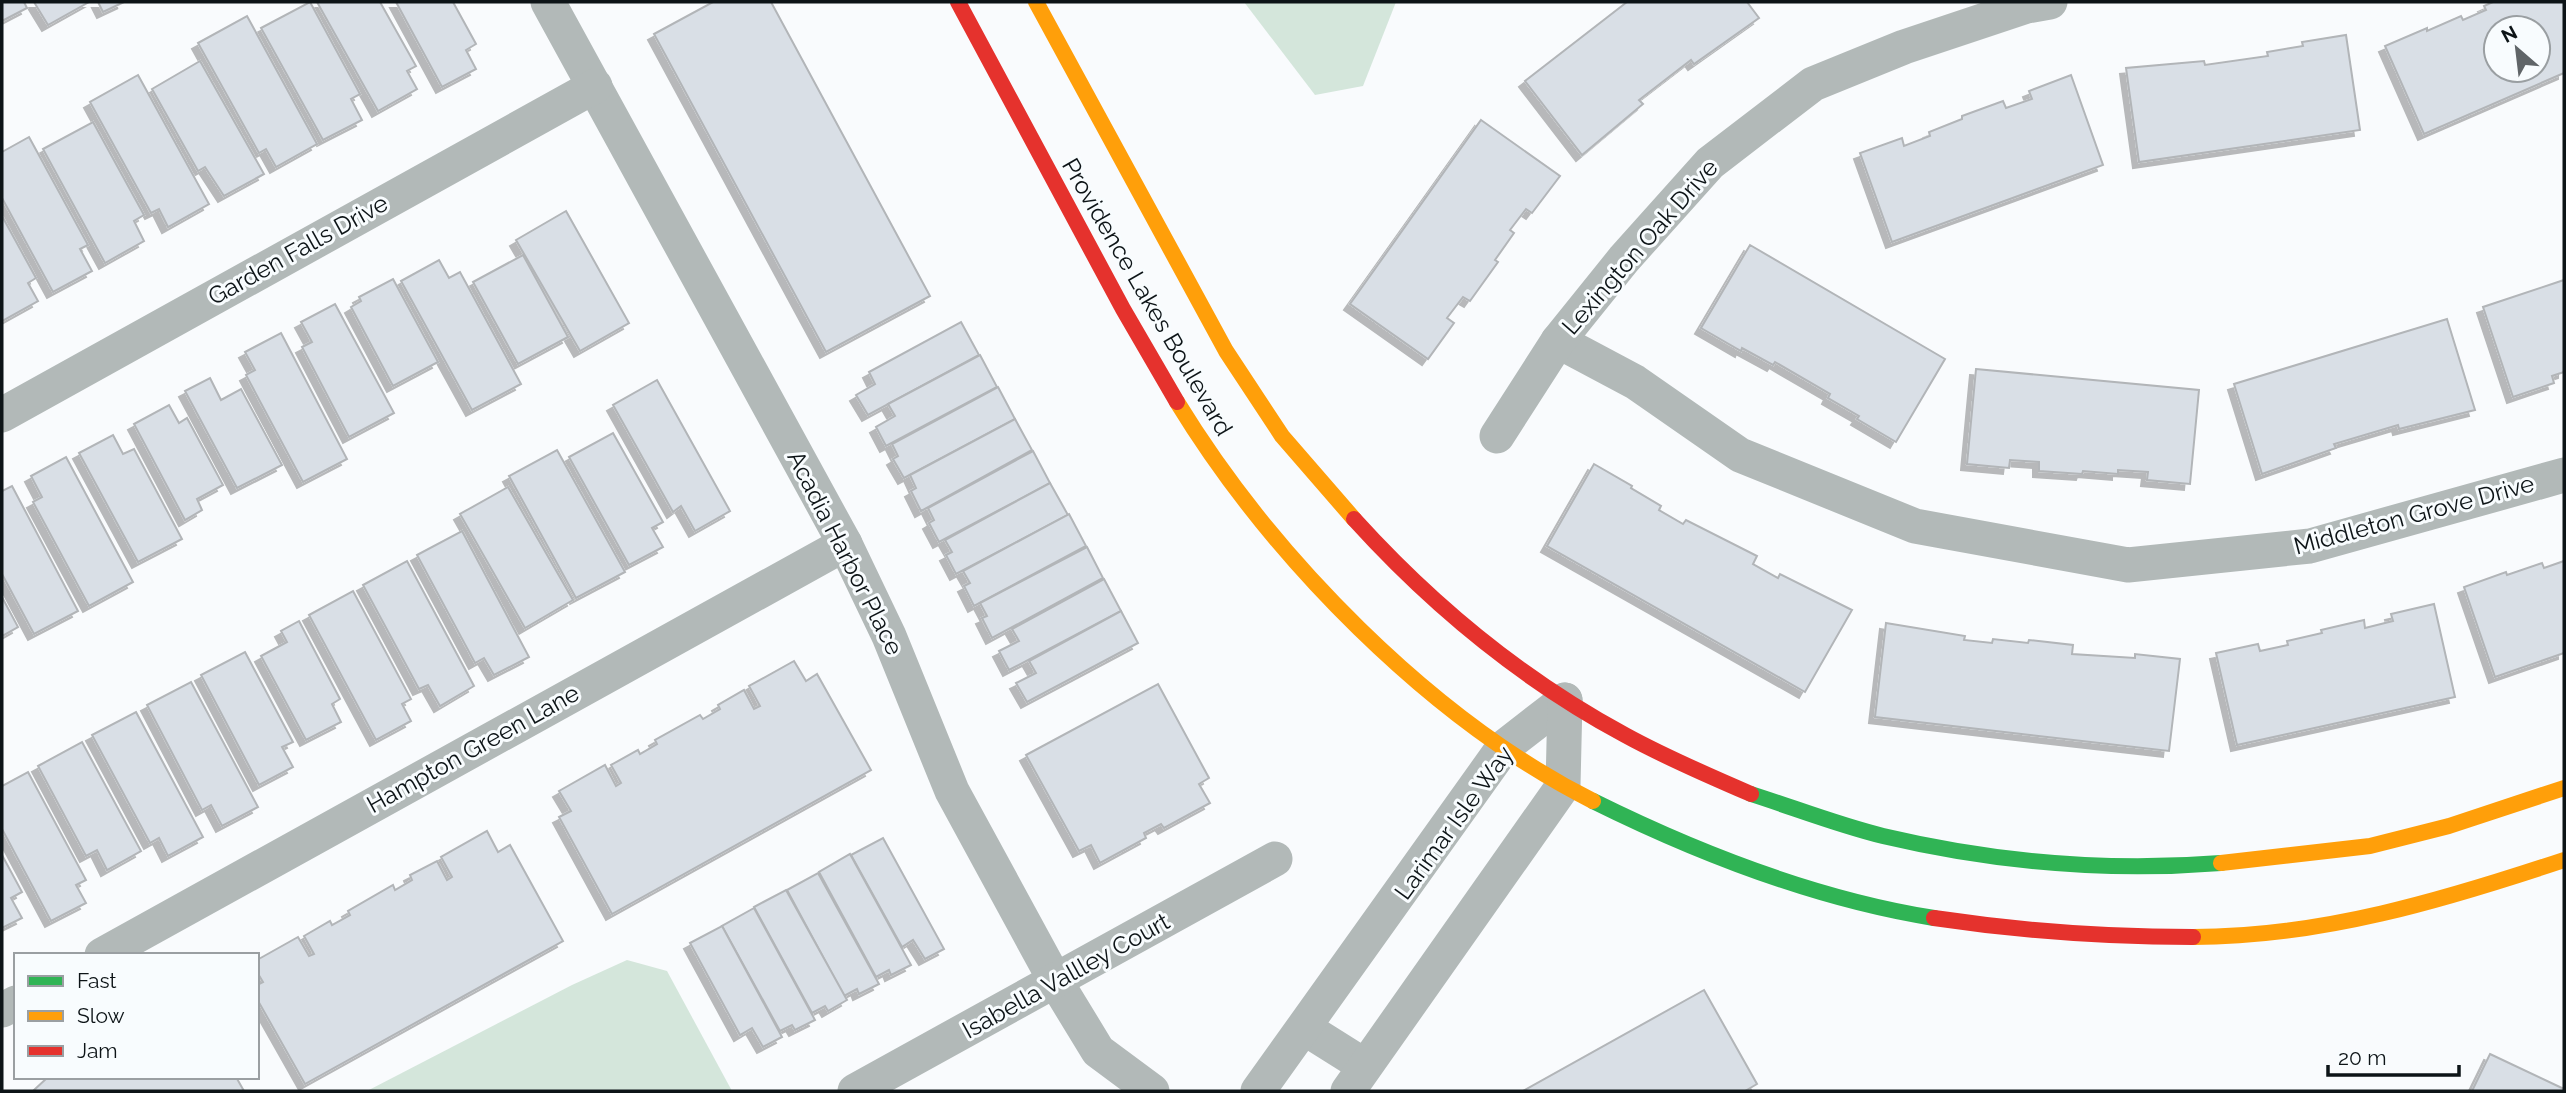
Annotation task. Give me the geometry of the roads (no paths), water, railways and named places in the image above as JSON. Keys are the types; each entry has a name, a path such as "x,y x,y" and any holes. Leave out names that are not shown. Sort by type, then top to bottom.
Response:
{"street":[{"name":"Acadia Harbor Place","path":"548,2 845,544 889,636 952,791 1056,982 1098,1051 1152,1091"},
{"name":"Providence Lakes Boulevard","path":"958,2 1133,328 1212,458 1259,520 1352,621 1503,748 1563,786 1718,857 1787,883 1875,908 1963,924 2054,935 2145,939 2300,929 2377,916 2564,860"},
{"name":"Providence Lakes Boulevard","path":"1036,2 1214,332 1257,401 1303,463 1352,520 1412,581 1479,637 1565,701 1668,760 1745,794 1828,824 1913,845 1996,860 2093,869 2208,867 2378,845 2490,813 2564,788"},
{"name":"Lexington Oak Drive","path":"1497,436 1558,341 1624,259 1710,163 1813,84 1904,47 2027,6 2050,2"},
{"name":"Garden Falls Drive","path":"2,415 595,86"},
{"name":"Middleton Grove Drive","path":"1558,341 1635,382 1740,455 1915,526 2129,565 2311,547 2564,475"},
{"name":"Hampton Green Lane","path":"106,953 845,544"},
{"name":"Larimar Isle Way","path":"1258,1091 1306,1029 1503,748 1565,701"},
{"path":"1306,1029 1356,1079 1563,786 1565,701"},
{"name":"Isabella Vallley Court","path":"855,1091 1275,859"}]}
